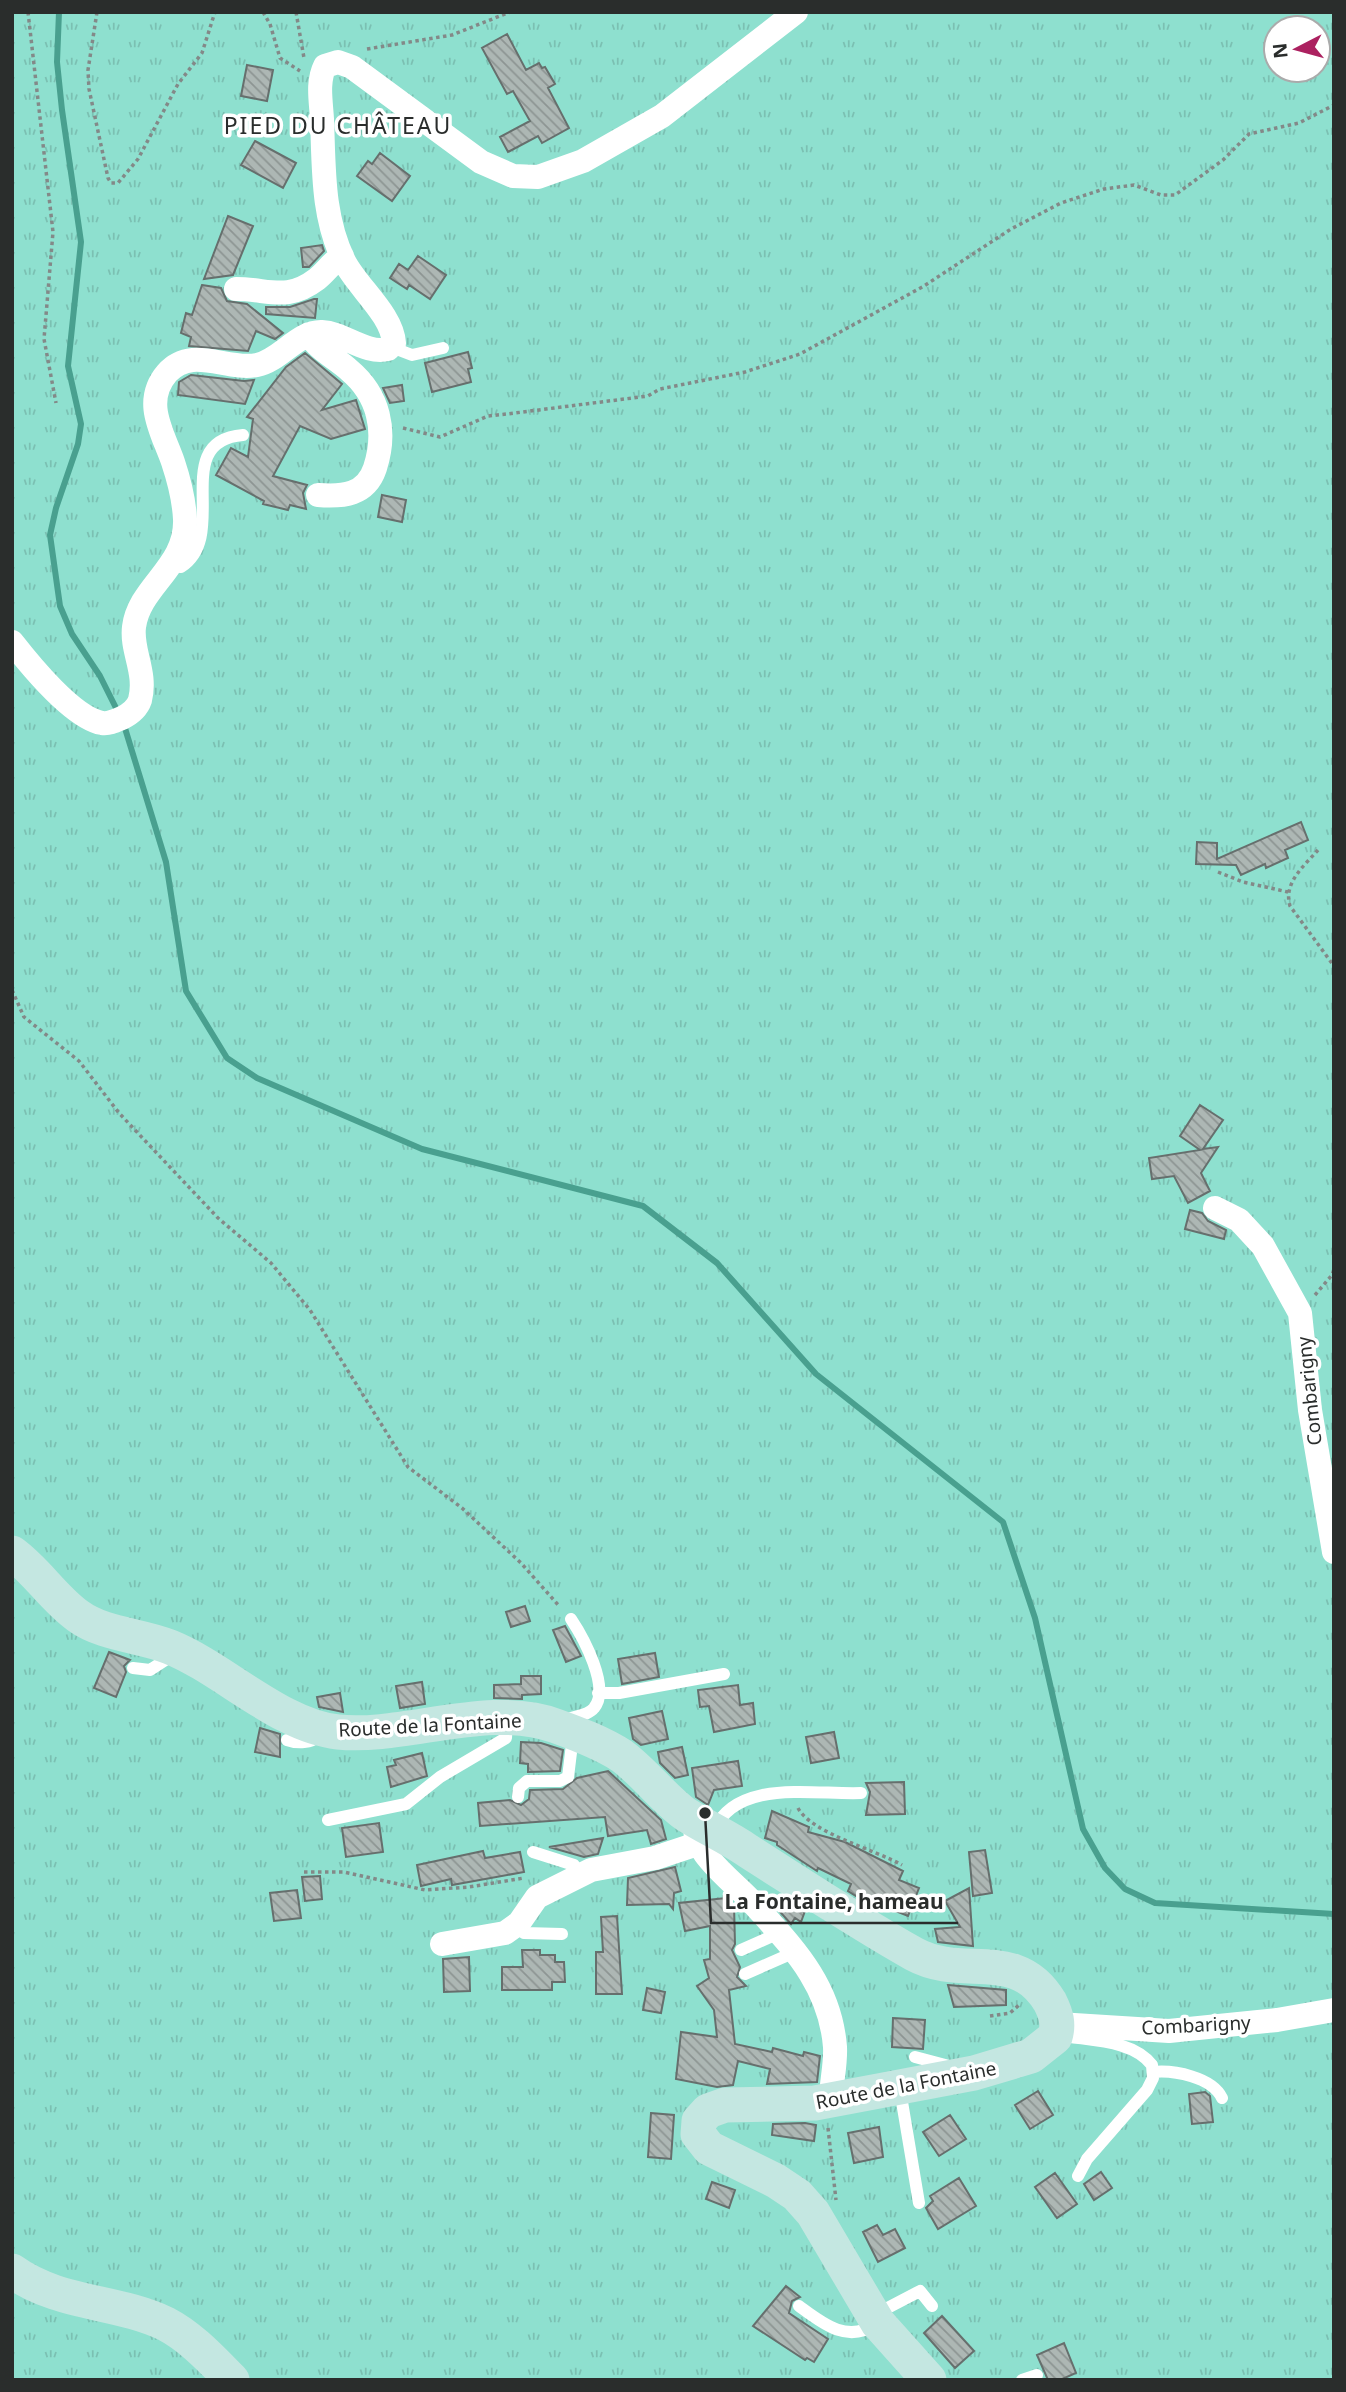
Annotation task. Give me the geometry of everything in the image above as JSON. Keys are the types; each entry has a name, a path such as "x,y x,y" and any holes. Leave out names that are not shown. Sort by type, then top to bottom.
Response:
{"street":[{"path":"12,642 38,674 81,713 102,723 121,718 139,704 142,675 134,625 143,604 172,566 181,547 185,520 177,477 154,400 161,381 176,365 200,359 243,366 257,365 279,356 309,334 331,333 376,350 391,347 391,329 342,256 332,233 326,199 320,80 325,66 338,62 364,75 481,162 513,176 538,177 583,161 662,116 796,12"},
{"path":"236,289 278,294 295,292 315,281 342,256"},
{"path":"309,334 366,387 375,402 380,429 377,458 366,485 351,494 318,495"},
{"name":"Combarigny","path":"1215,1208 1239,1220 1263,1247 1300,1313 1310,1410 1334,1552"},
{"name":"Route de la Fontaine","path":"12,1553 73,1612 101,1628 176,1650 298,1719 322,1729 366,1732 438,1721 531,1720 567,1730 621,1756 703,1832 926,1961 945,1966 998,1966 1022,1973 1047,1997 1057,2029 1031,2056 967,2075 908,2071 829,2101 725,2105 708,2111 698,2127 698,2134 709,2148 787,2188 813,2213 876,2319 920,2375"},
{"path":"442,1944 497,1935 515,1926 537,1897 591,1870 655,1858 703,1832 820,1986 835,2048 829,2101"},
{"name":"Combarigny","path":"1057,2029 1169,2031 1277,2020 1334,2010"},
{"path":"12,2271 52,2294 124,2310 167,2325 194,2344 232,2380"}],"lane":[{"path":"391,347 412,355 443,348"},
{"path":"172,566 181,567 188,562 201,540 202,472 206,457 225,438 243,435"},
{"path":"518,1797 519,1788 527,1781 560,1781 568,1777 565,1720 596,1706 598,1693 593,1659 572,1619"},
{"path":"133,1668 150,1670 173,1656 176,1650"},
{"path":"598,1693 619,1693 724,1674"},
{"path":"328,1820 406,1804 440,1777 506,1738 507,1720"},
{"path":"287,1740 299,1743 314,1740 322,1729"},
{"path":"703,1832 742,1800 764,1795 861,1793"},
{"path":"533,1852 577,1869"},
{"path":"515,1926 524,1933 562,1934"},
{"path":"741,1950 779,1933"},
{"path":"745,1974 796,1952"},
{"path":"1057,2029 1133,2050 1151,2062 1153,2072 1147,2090 1087,2159 1078,2175"},
{"path":"908,2071 919,2203"},
{"path":"1153,2072 1175,2073 1208,2083 1222,2098"},
{"path":"799,2306 838,2331 858,2332 920,2291 932,2306"},
{"path":"1023,2380 1037,2375"}],"path":[{"path":"28,12 53,232 44,339 56,403"},
{"path":"97,12 88,69 89,89 111,183 125,177 138,159 178,84 202,53 215,12"},
{"path":"263,12 270,23 279,58 307,74 296,12"},
{"path":"338,62 340,54 452,35 510,12"},
{"path":"380,429 400,427 440,437 495,413 648,396 660,389 691,381 769,365 800,354 853,326 946,273 1012,229 1061,203 1104,189 1134,185 1161,195 1175,195 1223,160 1249,134 1299,123 1334,105"},
{"path":"1318,850 1297,875 1288,892 1290,906 1334,966"},
{"path":"1218,872 1243,882 1288,892"},
{"path":"12,990 24,1017 79,1061 119,1113 218,1218 271,1263 310,1310 408,1467 462,1508 522,1563 572,1619"},
{"name":"Combarigny","path":"1300,1313 1334,1269"},
{"path":"764,1795 798,1807 802,1815 821,1828 902,1865"},
{"path":"304,1872 344,1872 425,1891 527,1877"},
{"path":"824,2229 835,2216 837,2188 826,2116 829,2101"}],"green space":[{"path":"12,12 1334,12 1334,2380 12,2380"}],"building":[{"path":"507,34 526,70 539,63 542,68 545,67 555,84 548,88 569,128 542,143 538,136 508,152 500,137 530,121 513,91 507,94 482,48"},
{"path":"247,65 273,70 267,101 241,96"},
{"path":"255,141 296,163 283,188 241,165"},
{"path":"380,153 410,176 392,201 357,176 368,161 372,164"},
{"path":"228,216 253,226 233,275 204,279"},
{"path":"322,245 324,251 309,267 303,267 301,248"},
{"path":"418,256 446,275 430,299 409,285 407,289 390,278 399,264 408,270"},
{"path":"202,285 221,288 227,301 247,304 283,333 275,339 256,331 248,351 189,346 191,337 181,333 186,313 192,315"},
{"path":"317,299 315,318 266,314 266,307 290,307"},
{"path":"468,352 472,368 468,369 471,382 432,392 425,363"},
{"path":"305,353 342,384 322,410 356,400 365,429 331,439 300,426 273,476 307,485 303,493 306,509 290,505 288,510 263,504 264,501 216,475 231,448 248,457 253,419 247,417 286,367"},
{"path":"191,375 254,380 245,404 178,395 179,382"},
{"path":"402,385 404,401 390,403 383,388"},
{"path":"382,495 406,500 402,522 378,517"},
{"path":"1301,822 1308,840 1285,850 1288,858 1266,868 1265,864 1241,875 1236,865 1196,864 1197,842 1217,843 1217,859"},
{"path":"1200,1105 1223,1120 1203,1149 1218,1147 1201,1173 1210,1191 1188,1203 1174,1176 1152,1179 1149,1158 1200,1150 1180,1136"},
{"path":"1190,1210 1202,1213 1208,1221 1226,1230 1224,1239 1185,1229"},
{"path":"525,1606 530,1621 511,1627 506,1612"},
{"path":"565,1626 581,1656 566,1662 553,1630"},
{"path":"109,1652 130,1660 124,1666 126,1672 116,1697 94,1688"},
{"path":"655,1653 659,1677 622,1684 618,1659"},
{"path":"521,1676 541,1676 541,1694 522,1695 522,1699 494,1698 494,1685 521,1684"},
{"path":"422,1682 425,1704 400,1708 396,1686"},
{"path":"738,1685 740,1705 753,1703 755,1724 714,1732 709,1706 700,1707 698,1690"},
{"path":"340,1693 343,1712 319,1707 317,1697"},
{"path":"662,1711 668,1739 641,1745 633,1739 629,1718"},
{"path":"260,1728 280,1734 280,1757 255,1752"},
{"path":"834,1732 839,1758 811,1763 806,1737"},
{"path":"521,1742 541,1743 563,1750 560,1771 528,1772 528,1764 520,1763"},
{"path":"682,1747 688,1775 675,1778 660,1763 658,1752"},
{"path":"422,1753 427,1776 391,1787 387,1767 396,1765 394,1760"},
{"path":"738,1761 742,1786 714,1790 708,1805 696,1797 692,1768"},
{"path":"608,1771 661,1820 666,1839 651,1844 647,1830 608,1836 605,1817 480,1826 478,1803 510,1800 521,1805 529,1799 530,1790 563,1789 577,1778"},
{"path":"904,1782 905,1814 866,1815 870,1792 866,1783"},
{"path":"772,1811 809,1827 808,1832 845,1842 903,1871 899,1880 919,1888 908,1916 868,1900 867,1903 848,1891 851,1884 818,1868 817,1871 777,1845 777,1842 765,1838"},
{"path":"379,1823 383,1852 346,1857 342,1828"},
{"path":"603,1838 598,1854 584,1857 549,1847"},
{"path":"985,1850 992,1893 973,1896 969,1852"},
{"path":"483,1851 485,1858 520,1852 524,1872 452,1885 451,1879 421,1886 417,1865"},
{"path":"675,1867 681,1891 674,1893 673,1909 669,1904 627,1905 628,1878"},
{"path":"320,1876 322,1899 305,1901 302,1877"},
{"path":"969,1888 973,1946 938,1942 935,1929 960,1927 945,1901"},
{"path":"297,1890 301,1918 274,1921 270,1893"},
{"path":"779,1895 805,1911 801,1922 795,1918 791,1924 773,1904"},
{"path":"726,1898 734,1905 735,1944 732,1950 740,1967 737,1977 746,1986 729,1990 735,2044 772,2052 773,2048 803,2056 804,2052 820,2056 817,2082 767,2084 770,2069 738,2061 733,2085 717,2087 676,2079 681,2032 717,2037 714,2010 697,1986 709,1978 704,1960 710,1959 710,1926 685,1931 679,1903"},
{"path":"617,1916 622,1994 596,1994 596,1952 603,1952 601,1917"},
{"path":"522,1950 540,1950 540,1955 555,1955 555,1962 564,1962 565,1982 552,1982 552,1990 502,1990 502,1967 523,1967"},
{"path":"469,1957 470,1991 444,1992 443,1959"},
{"path":"948,1985 1006,1990 1006,2005 954,2007"},
{"path":"647,1988 665,1992 661,2013 643,2010"},
{"path":"893,2018 925,2020 923,2049 892,2047"},
{"path":"1038,2091 1053,2115 1030,2129 1015,2105"},
{"path":"1205,2092 1210,2096 1213,2122 1192,2124 1189,2094"},
{"path":"651,2113 674,2115 671,2159 648,2157"},
{"path":"950,2115 966,2139 939,2156 923,2132"},
{"path":"773,2124 816,2125 814,2141 772,2135"},
{"path":"879,2127 883,2157 854,2163 848,2133"},
{"path":"1101,2172 1112,2188 1094,2200 1084,2184"},
{"path":"1055,2173 1077,2204 1057,2218 1035,2187"},
{"path":"959,2178 976,2206 938,2229 926,2208 933,2201 930,2196"},
{"path":"712,2182 735,2190 729,2208 706,2199"},
{"path":"877,2225 883,2235 895,2229 905,2248 878,2262 863,2232"},
{"path":"786,2286 800,2297 792,2301 789,2313 828,2339 814,2362 807,2358 805,2360 753,2326"},
{"path":"942,2316 974,2351 955,2368 924,2333"},
{"path":"1064,2343 1076,2373 1060,2380 1048,2380 1037,2355"}],"waterway":[{"path":"59,12 57,62 81,242 68,366 81,424 78,444 56,508 50,535 60,606 72,634 100,676 118,712"},
{"path":"124,725 166,862 186,991 227,1058 257,1078 422,1149 643,1206 717,1263 816,1374 1003,1522 1035,1618 1083,1829 1105,1868 1125,1889 1155,1903 1334,1914"}],"place":[{"name":"La Fontaine, hameau","path":"705,1813"}],"district":[{"name":"PIED DU CHÂTEAU","path":"338,125"}]}
